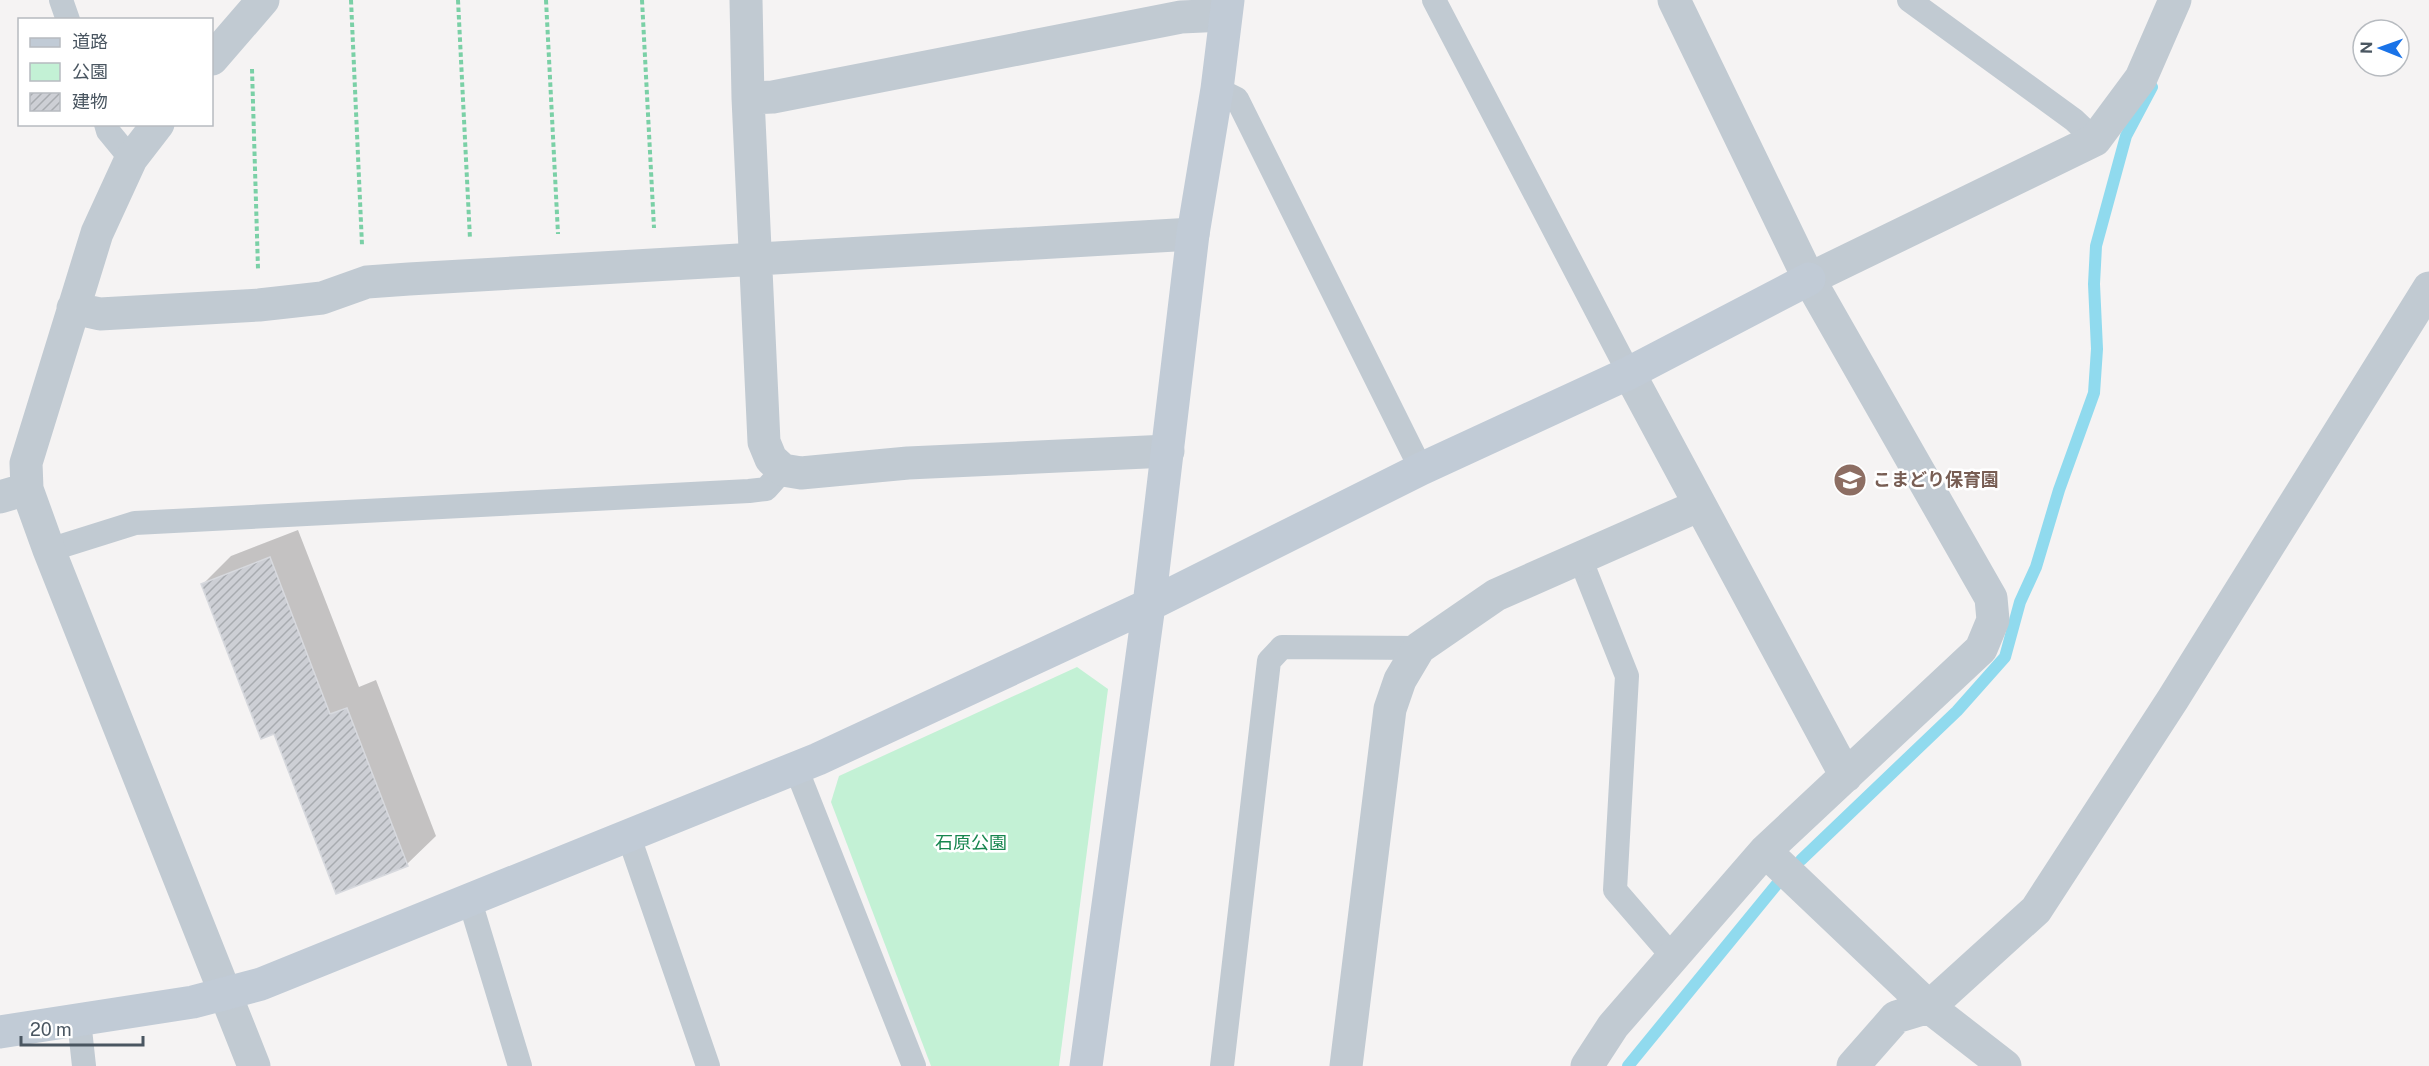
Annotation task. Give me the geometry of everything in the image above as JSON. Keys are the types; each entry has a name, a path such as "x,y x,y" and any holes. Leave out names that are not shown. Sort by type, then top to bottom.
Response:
{"street":[{"path":"213,58 263,0"},
{"path":"746,0 748,98 765,442 771,459 783,470 801,473 908,463 1168,451"},
{"path":"1587,1066 1613,1026 1765,851 1981,649 1993,620 1991,598 1809,279 1674,0"},
{"path":"0,1032 193,1002 261,984 469,898 629,837 796,768 1149,605 1421,469 1629,373 1809,279 2095,140 2141,78 2175,0"},
{"path":"748,98 773,97 1227,7 1218,89 1193,234 1149,605 1086,1066"},
{"path":"156,126 131,159 97,233 26,463 14,493 49,550 254,1066"},
{"path":"73,308 100,314 259,305 322,298 351,290 367,282 1193,234"},
{"path":"1853,1066 1896,1017 1929,1007 2036,910 2173,699 2429,288"},
{"path":"1629,373 1846,776"},
{"path":"1346,1066 1390,709 1400,680 1419,648 1496,595 1700,505"},
{"path":"1765,851 1929,1007 2005,1066"}],"lane":[{"path":"61,0 67,18"},
{"path":"1434,0 1629,373"},
{"path":"1909,0 2074,120 2095,140"},
{"path":"1218,89 1237,99 1421,469"},
{"path":"106,126 131,159"},
{"path":"49,550 135,523 749,491 766,489 783,470"},
{"path":"1580,558 1627,676 1615,890 1673,957"},
{"path":"1222,1066 1269,661 1282,647 1419,648"},
{"path":"796,768 914,1066"},
{"path":"629,837 708,1066"},
{"path":"469,898 520,1066"},
{"path":"80,1020 84,1066"}],"path":[{"path":"351,0 362,245 351,290"},
{"path":"458,0 472,275"},
{"path":"546,0 560,270"},
{"path":"642,0 656,265"},
{"path":"240,27 252,53 259,305"}],"green space":[{"name":"石原公園","path":"1077,667 1108,689 1059,1066 931,1066 831,802 839,776"}],"building":[{"path":"270,557 330,714 347,708 408,866 336,894 274,734 261,739 201,584"}],"waterway":[{"path":"1801,860 1957,711 2005,657 2020,602 2036,567 2059,490 2094,393 2097,349 2094,284 2096,246 2126,136 2152,87"},
{"path":"1628,1066 1777,884"}],"place":[{"name":"こまどり保育園","path":"1850,480"}]}
